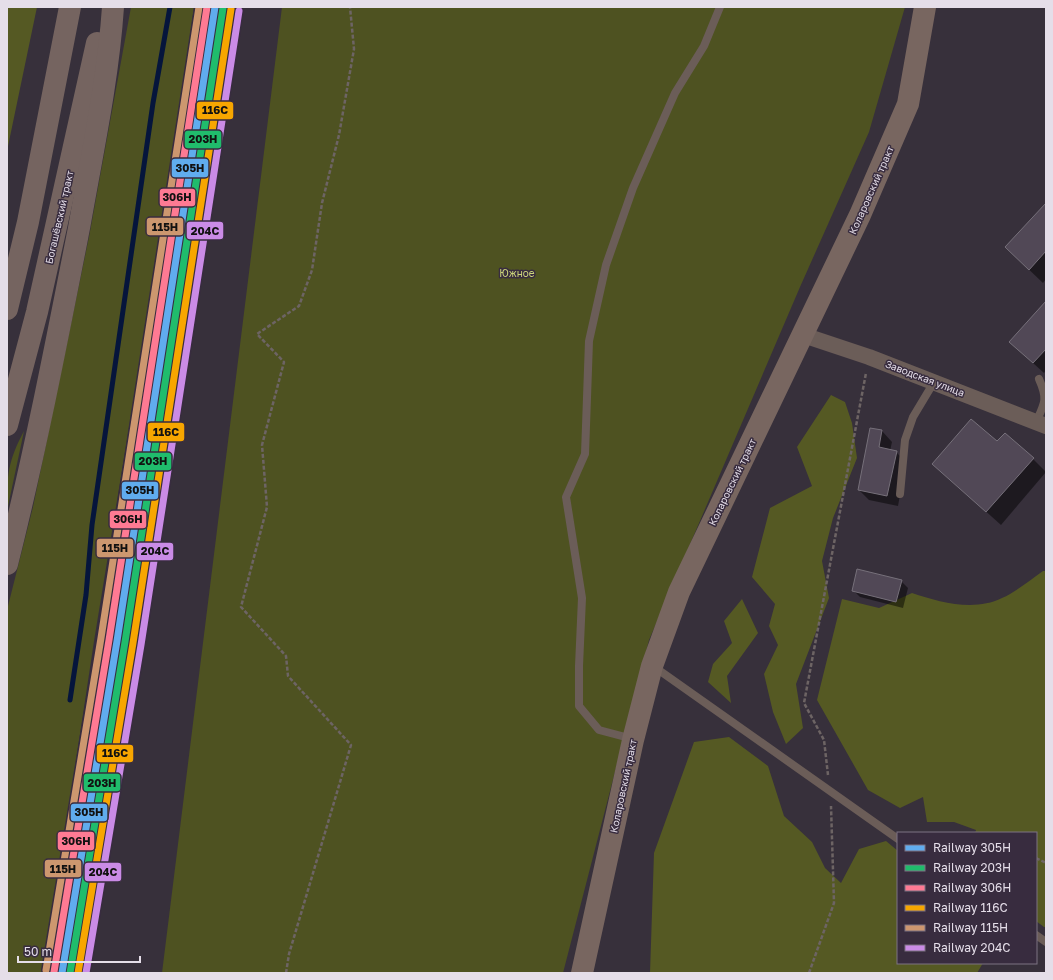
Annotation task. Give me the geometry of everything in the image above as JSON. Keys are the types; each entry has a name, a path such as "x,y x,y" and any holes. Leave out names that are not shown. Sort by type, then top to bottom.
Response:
{"main road":[{"path":"7,309 28,222 70,7"},
{"name":"Богашёвский тракт","path":"7,425 51,253 105,7"},
{"path":"7,564 42,415 104,94 113,7"},
{"name":"Коларовский тракт","path":"582,973 633,740 652,666 679,592 864,208 908,104 925,7"}],"street":[{"name":"Заводская улица","path":"803,335 869,357 1041,424"}],"lane":[{"path":"633,740 599,730 579,706 582,598 566,497 586,454 590,341 606,265 633,188 675,93 704,46 720,7"},
{"path":"1039,379 1044,391 1046,403 1041,424"},
{"path":"900,494 905,440 913,417 934,382"},
{"path":"652,666 897,838"},
{"path":"1037,936 1046,942"}],"path":[{"path":"84,973 140,641 235,7"},
{"path":"286,973 289,954 351,746 288,676 286,656 242,607 267,507 262,445 284,362 257,334 299,306 312,270 322,203 339,135 354,49 350,7"},
{"path":"809,973 834,903 830,792 824,740 804,702 869,357"},
{"path":"1037,859 1046,864"}],"green space":[{"path":"7,7 37,7 7,151"},
{"path":"131,7 194,7 170,177 94,641 44,973 7,973 7,610 33,507 89,237"},
{"name":"Южное","path":"282,7 905,7 869,132 800,287 649,640 563,973 162,973"},
{"path":"831,395 845,402 852,423 857,458 833,518 822,561 829,598 796,684 803,728 786,744 773,712 764,674 778,645 769,626 775,604 752,577 770,508 812,486 797,447"},
{"path":"24,431 7,511 9,470 14,452"},
{"path":"1043,571 1046,571 1046,927 1037,922 1037,832 975,832 976,830 954,822 927,822 923,797 900,808 868,790 817,700 842,599 879,608 912,593 934,600 968,605 991,602 1018,589"},
{"path":"742,599 758,633 727,676 731,703 708,682 713,664 732,643 724,621"},
{"path":"729,737 768,766 784,816 812,842 825,868 841,883 859,849 886,841 897,850 897,964 982,964 977,973 650,973 654,853 694,742"}],"building":[{"path":"1046,203 1046,251 1029,270 1005,247"},
{"path":"1046,301 1046,349 1033,363 1009,342"},
{"path":"971,419 997,441 1005,433 1034,458 986,512 932,464"},
{"path":"870,428 882,430 879,447 897,451 887,496 858,490"},
{"path":"857,569 902,580 896,602 852,591"}],"waterway":[{"path":"70,700 86,595 92,525 153,103 170,7"}],"rail line":[{"name":"115Н","path":"46,970 101,638 199,7"},
{"name":"306Н","path":"54,972 109,640 207,7"},
{"name":"305Н","path":"62,973 117,641 215,7"},
{"name":"203Н","path":"70,973 125,642 223,8"},
{"name":"116С","path":"78,973 133,643 231,9"},
{"name":"204С","path":"86,973 141,645 239,11"}]}
